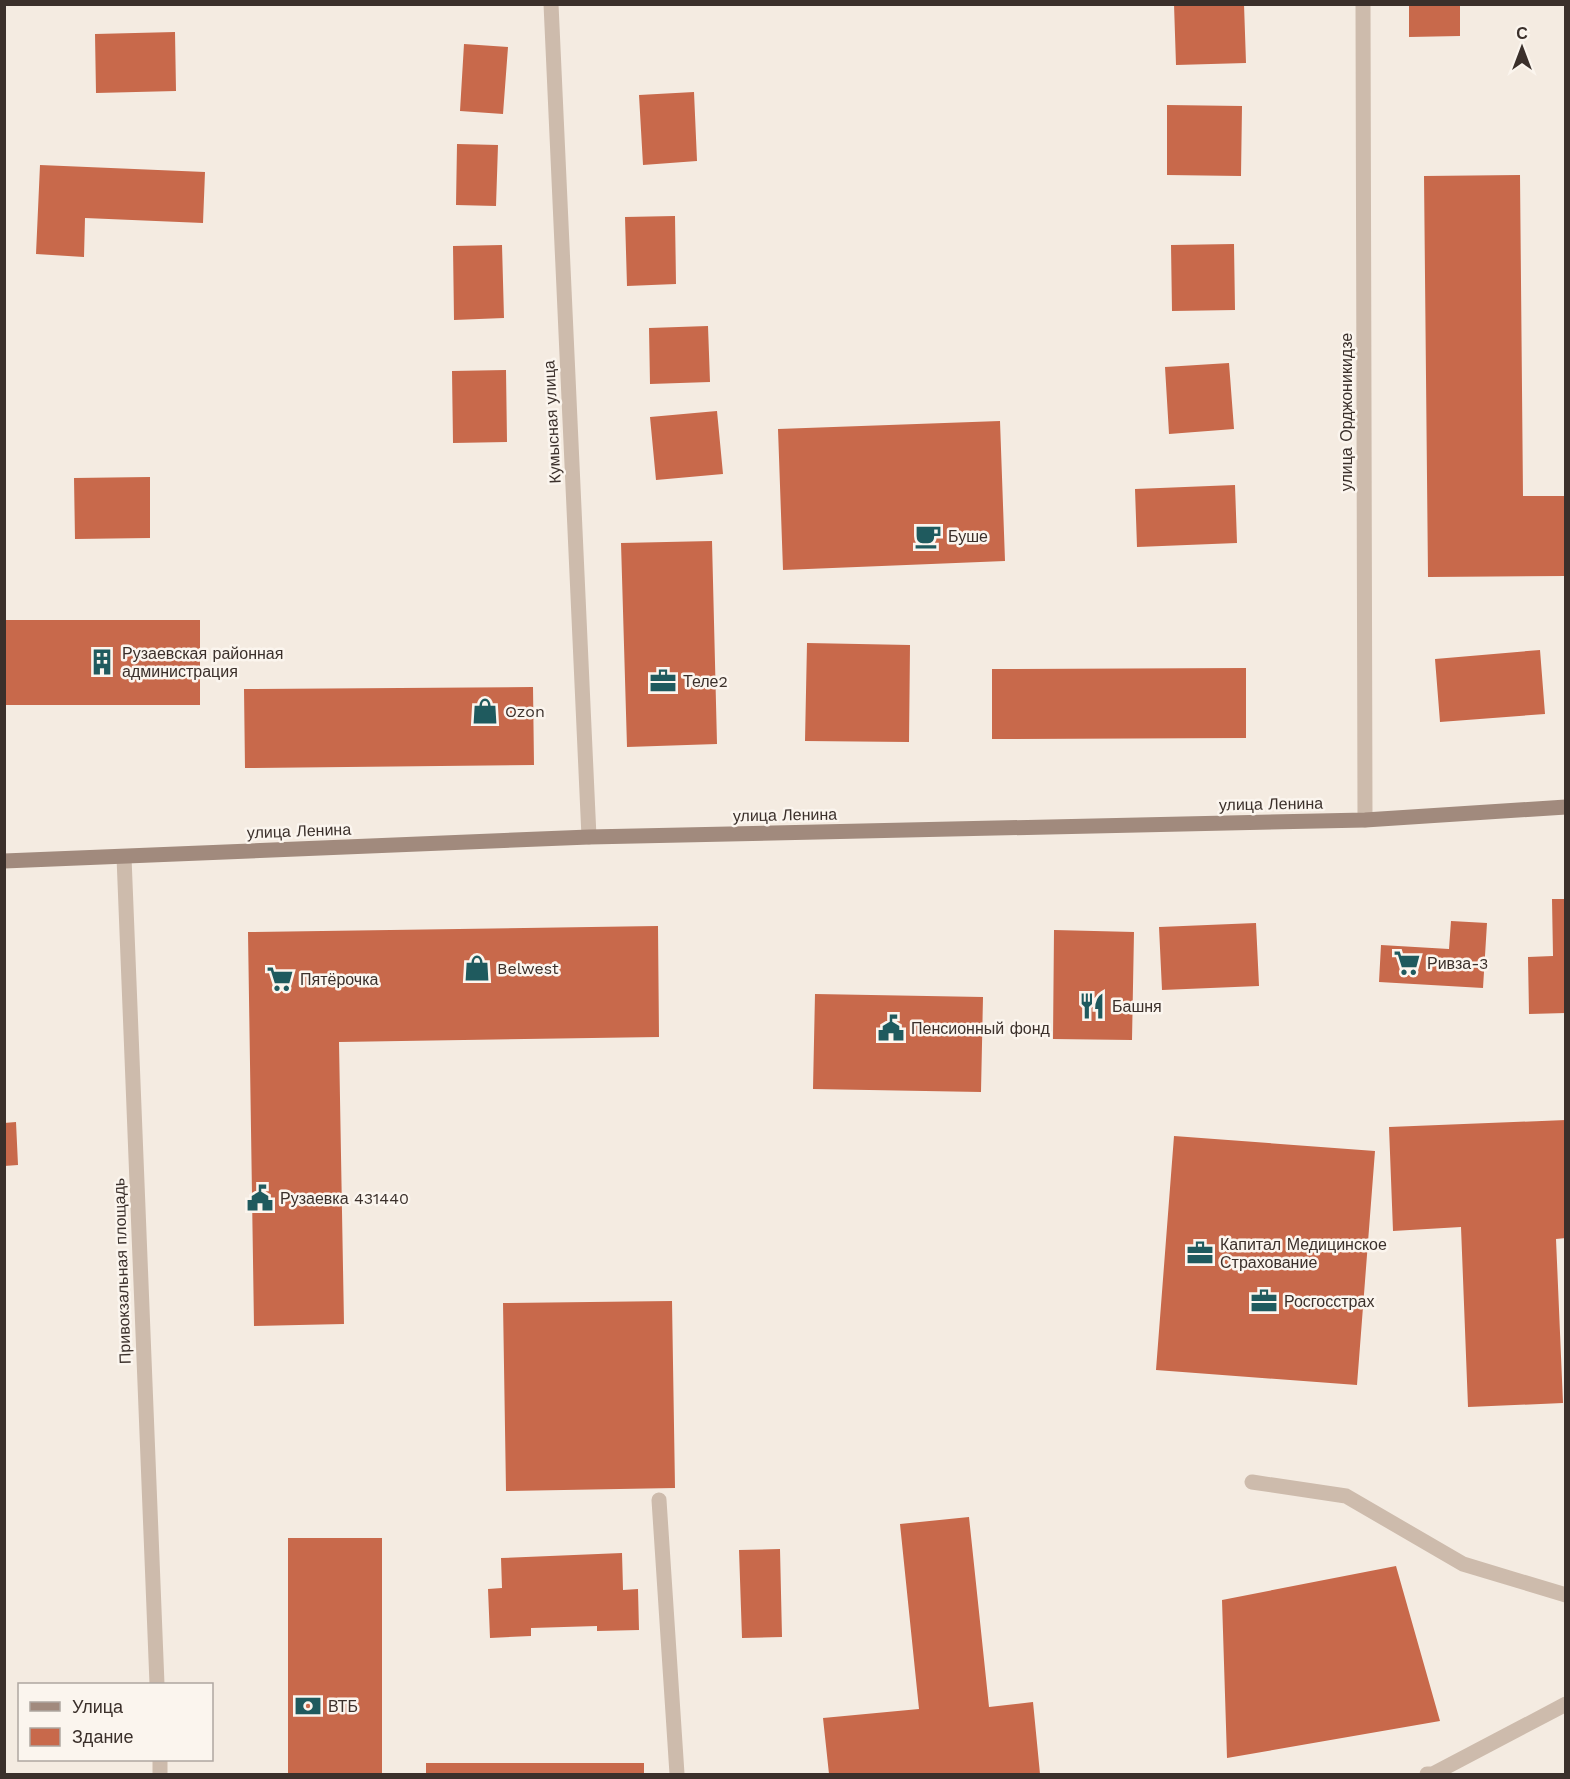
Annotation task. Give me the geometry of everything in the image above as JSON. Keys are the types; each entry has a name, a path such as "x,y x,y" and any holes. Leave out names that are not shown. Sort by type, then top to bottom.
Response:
{"street":[{"name":"Кумысная улица","path":"551,4 589,837"},
{"name":"улица Орджоникидзе","path":"1363,4 1365,820"},
{"name":"улица Ленина","path":"4,861 589,837 1365,820 1566,807"},
{"name":"Привокзальная площадь","path":"123,857 157,1683"},
{"path":"1252,1482 1347,1496 1463,1564 1566,1594"},
{"path":"659,1500 677,1774"},
{"path":"1427,1774 1443,1769 1566,1704"}],"building":[{"path":"1174,4 1244,4 1246,63 1176,65"},
{"path":"1409,4 1460,4 1460,36 1409,37"},
{"path":"175,32 176,91 96,93 95,34"},
{"path":"464,44 508,47 503,114 460,111"},
{"path":"694,92 697,161 643,165 639,95"},
{"path":"1167,105 1242,106 1241,176 1167,175"},
{"path":"457,144 498,145 496,206 456,205"},
{"path":"40,165 205,172 203,223 85,218 84,257 36,254"},
{"path":"1520,175 1523,496 1566,496 1566,576 1428,577 1424,176"},
{"path":"675,216 676,284 627,286 625,217"},
{"path":"1234,244 1235,310 1172,311 1171,245"},
{"path":"502,245 504,318 454,320 453,246"},
{"path":"708,326 710,382 650,384 649,328"},
{"path":"1229,363 1234,429 1169,434 1165,367"},
{"path":"506,370 507,442 453,443 452,371"},
{"path":"717,411 723,474 656,480 650,417"},
{"path":"1000,421 1005,561 783,570 778,429"},
{"path":"150,477 150,538 75,539 74,478"},
{"path":"1235,485 1237,543 1137,547 1135,489"},
{"path":"712,541 717,744 627,747 621,543"},
{"name":"Рузаевская районная администрация","path":"4,620 200,620 200,705 4,705"},
{"path":"807,643 910,645 909,742 805,741"},
{"path":"1540,650 1545,714 1440,722 1435,659"},
{"path":"1246,668 1246,738 992,739 992,669"},
{"path":"533,687 534,765 245,768 244,689"},
{"path":"1552,899 1566,899 1566,1013 1529,1014 1528,957 1553,956"},
{"path":"1451,921 1487,923 1483,988 1379,982 1381,945 1449,949"},
{"path":"1256,923 1259,986 1162,990 1159,927"},
{"path":"658,926 659,1037 339,1042 344,1324 254,1326 248,932"},
{"path":"1054,930 1134,932 1132,1040 1053,1039"},
{"path":"815,994 983,997 981,1092 813,1089"},
{"path":"1566,1120 1566,1238 1556,1239 1563,1403 1468,1407 1461,1227 1393,1231 1389,1127"},
{"path":"16,1122 18,1165 4,1166 4,1123"},
{"path":"1174,1136 1375,1151 1357,1385 1156,1370"},
{"path":"672,1301 675,1488 506,1491 503,1303"},
{"path":"969,1517 989,1707 1033,1702 1040,1774 829,1774 823,1718 919,1709 900,1524"},
{"path":"288,1538 382,1538 382,1774 288,1774"},
{"path":"780,1549 782,1637 742,1638 739,1550"},
{"path":"622,1553 623,1590 638,1589 639,1630 597,1631 597,1626 531,1628 531,1636 490,1638 488,1589 502,1588 501,1558"},
{"path":"1396,1566 1440,1721 1227,1758 1222,1600"},
{"path":"426,1763 644,1763 644,1774 426,1774"}],"place":[{"name":"Буше","path":"928,536"},
{"name":"Рузаевская районная администрация","path":"102,662"},
{"name":"Теле2","path":"663,681"},
{"name":"Ozon","path":"485,711"},
{"name":"Ривза-3","path":"1407,963"},
{"name":"Belwest","path":"477,968"},
{"name":"Пятёрочка","path":"280,979"},
{"name":"Башня","path":"1092,1006"},
{"name":"Пенсионный фонд","path":"891,1028"},
{"name":"Рузаевка 431440","path":"260,1198"},
{"name":"Капитал Медицинское Страхование","path":"1200,1253"},
{"name":"Росгосстрах","path":"1264,1301"},
{"name":"ВТБ","path":"308,1706"}]}
